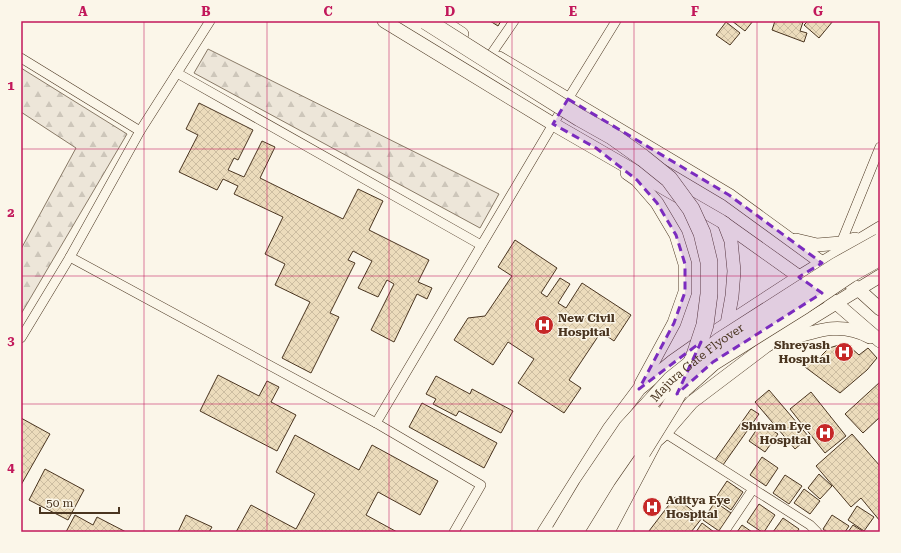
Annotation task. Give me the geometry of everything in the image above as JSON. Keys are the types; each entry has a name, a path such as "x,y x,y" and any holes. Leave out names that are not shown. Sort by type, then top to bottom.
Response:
{"highway":[{"path":"426,21 567,110 612,136 643,158 669,179 691,209 702,233 709,262 709,294 705,325 695,355 684,382 673,402 594,532"},
{"name":"Majura Gate Flyover","path":"560,532 587,487 627,428 671,380 720,341 837,266 873,239"},
{"name":"Majura Gate Flyover","path":"575,532 607,480 650,418 714,362 850,274 880,257"}],"street":[{"path":"21,338 70,257 140,131 210,21"},
{"path":"384,21 553,124 724,223 836,303 880,342"},
{"path":"442,21 492,53 729,195 858,290 880,309"},
{"path":"492,53 514,21"},
{"path":"376,423 553,124 616,21"},
{"path":"21,58 140,131"},
{"path":"177,73 481,245"},
{"path":"841,243 880,147"},
{"path":"544,532 608,429 639,389 674,323 685,292 685,264 676,235 657,203 637,180 596,148"},
{"path":"724,223 731,242 734,271 732,296 727,324"},
{"path":"639,389 673,361 799,277 822,263 873,239 880,228"},
{"path":"783,235 817,245 873,239"},
{"path":"70,257 376,423 481,485 454,532"},
{"path":"608,532 656,441 692,402 766,346 880,276"},
{"path":"766,346 821,330 838,328 853,330 880,342"},
{"path":"665,433 753,489 808,529 817,532"},
{"path":"724,532 753,489"}],"highlighted area":[{"path":"568,99 729,195 822,263 799,277 822,293 713,362 677,394 701,342 639,389 674,323 685,292 685,264 676,235 657,203 637,180 596,148 553,124"}],"green space":[{"path":"208,49 499,194 480,228 194,73"},
{"path":"21,68 127,134 21,314 21,249 76,148 21,112"}],"building":[{"path":"490,21 501,21 498,26"},
{"path":"732,21 753,21 745,31"},
{"path":"775,21 803,22 800,31 807,33 804,42 772,30"},
{"path":"808,21 833,21 819,38 804,25"},
{"path":"726,22 740,33 730,45 716,35"},
{"path":"199,103 253,130 238,160 234,158 228,170 244,177 262,141 275,147 260,178 343,219 358,189 383,201 369,230 429,260 418,282 432,288 427,299 417,294 394,342 371,330 394,284 387,280 378,297 358,288 372,261 353,251 348,260 355,263 330,313 339,317 311,373 282,358 310,302 275,285 285,264 265,254 283,217 234,194 238,186 223,179 217,190 179,172 198,135 186,129"},
{"name":"New Civil Hospital","path":"515,240 557,268 541,293 547,297 560,278 570,284 558,303 566,308 582,283 631,315 614,341 601,332 569,380 581,388 564,413 518,383 534,359 508,342 493,365 454,340 468,318 485,316 512,276 498,267"},
{"path":"839,345 850,347 859,355 868,348 877,358 867,370 840,393 805,367 815,355 820,357 829,348"},
{"path":"218,375 259,396 267,381 279,387 271,402 296,415 277,451 200,411"},
{"path":"436,376 470,394 472,389 513,411 501,433 459,411 456,416 433,404 436,399 426,394"},
{"path":"880,382 880,417 863,433 845,414"},
{"path":"769,390 809,437 795,449 755,402"},
{"path":"811,392 846,436 825,453 790,409"},
{"path":"422,403 497,443 484,468 409,427"},
{"path":"751,409 759,414 723,465 715,460"},
{"path":"21,418 50,434 21,485"},
{"path":"761,423 778,434 765,452 749,441"},
{"path":"852,434 880,466 880,521 861,498 851,507 816,466"},
{"path":"295,435 359,470 372,445 438,481 420,515 378,492 366,515 397,532 236,532 251,505 296,529 315,494 276,472"},
{"path":"762,457 778,468 766,486 750,475"},
{"path":"45,469 84,490 68,520 29,500"},
{"path":"819,474 832,486 820,499 808,488"},
{"path":"785,475 802,486 789,504 773,493"},
{"path":"727,481 743,492 731,510 715,499"},
{"path":"804,489 820,501 810,514 794,503"},
{"path":"675,497 702,518 691,532 650,532 649,531"},
{"path":"715,502 731,513 719,531 703,520"},
{"path":"759,504 775,515 764,532 747,522"},
{"path":"857,506 874,517 864,531 848,520"},
{"path":"75,515 93,525 97,517 126,532 66,532"},
{"path":"186,515 212,527 209,532 178,532"},
{"path":"832,515 849,526 845,532 827,532 823,529"},
{"path":"783,518 799,529 797,532 773,532"},
{"path":"702,523 714,532 696,532"},
{"path":"742,525 752,532 737,532"},
{"path":"853,525 864,532 848,532"}],"place":[{"name":"New Civil Hospital","path":"544,325"},
{"name":"Shreyash Hospital","path":"844,352"},
{"name":"Shivam Eye Hospital","path":"825,433"},
{"name":"Aditya Eye Hospital","path":"652,507"}]}
